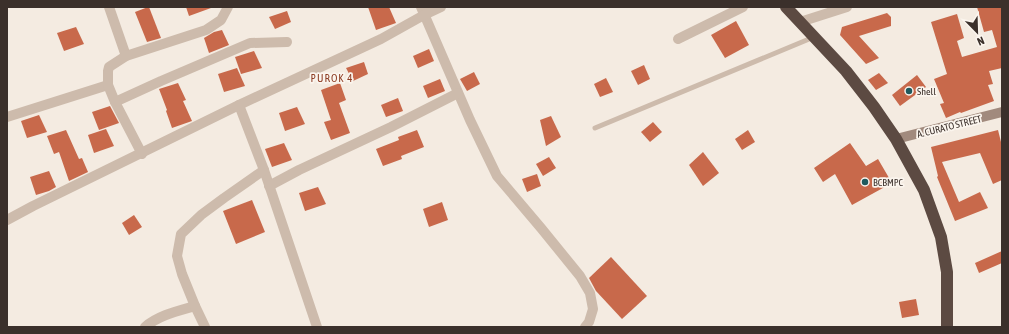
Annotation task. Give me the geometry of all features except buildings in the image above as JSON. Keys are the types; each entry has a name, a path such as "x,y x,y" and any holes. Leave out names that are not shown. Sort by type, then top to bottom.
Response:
{"highway":[{"path":"786,7 846,71 874,107 896,139 924,190 941,237 947,272 947,327"}],"main road":[{"name":"A. CURATO STREET","path":"896,139 1002,112"}],"street":[{"path":"108,7 126,56"},
{"path":"142,154 115,102 108,84 109,67 126,56 206,30 221,20 228,7"},
{"path":"7,220 239,105 381,39 422,11 441,7"},
{"path":"678,39 743,7"},
{"path":"800,22 847,7"},
{"path":"422,11 496,176 580,276 590,293 593,309 589,322 585,327"},
{"path":"115,102 250,43 287,42"},
{"path":"7,117 108,84"},
{"path":"269,186 458,93"},
{"path":"239,105 264,170 317,327"},
{"path":"205,327 182,274 177,256 181,234 207,211 264,170"},
{"path":"145,327 161,317 195,306"}],"lane":[{"path":"595,128 814,37"}],"place":[{"name":"Shell","path":"909,91"},
{"name":"BCBMPC","path":"865,182"}],"district":[{"name":"PUROK 4","path":"332,78"}]}
